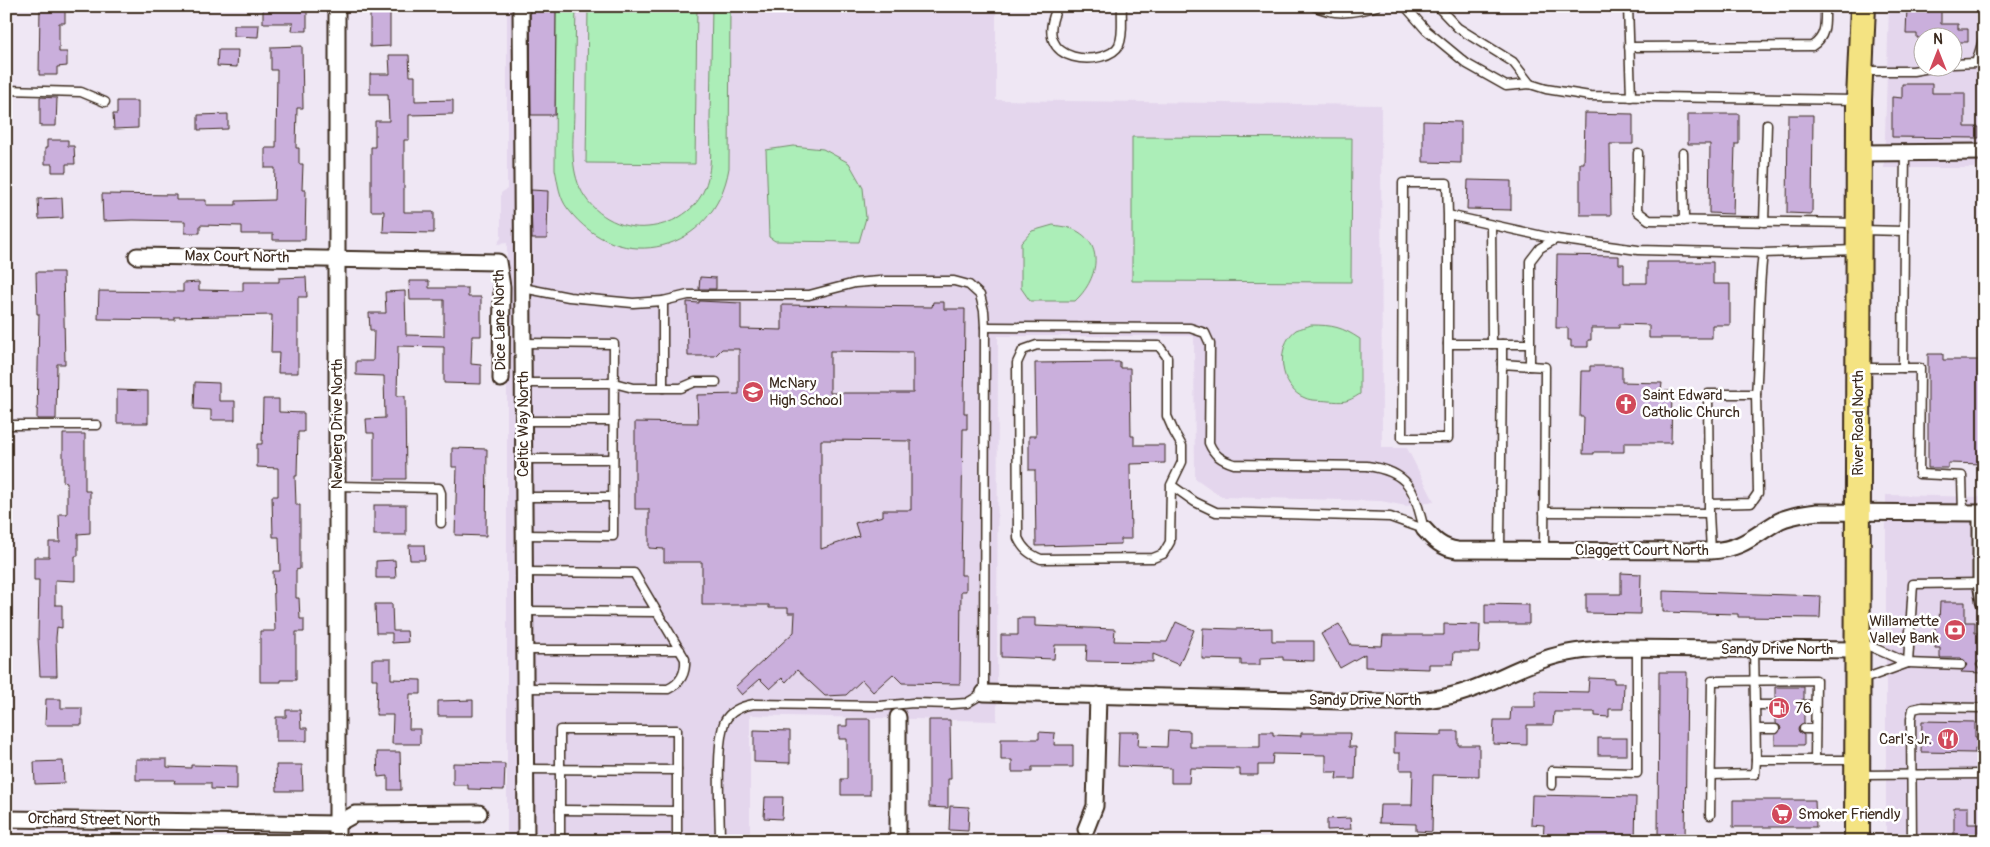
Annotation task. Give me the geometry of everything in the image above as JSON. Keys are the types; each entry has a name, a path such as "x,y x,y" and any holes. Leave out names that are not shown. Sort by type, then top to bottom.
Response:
{"main road":[{"name":"River Road North","path":"1858,841 1859,100 1862,6"}],"street":[{"name":"Newberg Drive North","path":"337,6 337,841"},
{"name":"Celtic Way North","path":"521,6 526,841"},
{"path":"1859,153 1984,152"},
{"name":"Max Court North","path":"137,256 498,262"},
{"name":"Dice Lane North","path":"498,262 502,287 501,379"},
{"name":"Claggett Court North","path":"1424,529 1432,538 1446,548 1711,551 1727,550 1740,546 1790,516 1817,512 1982,513"},
{"path":"1982,513 1981,584 1984,600"},
{"name":"Sandy Drive North","path":"984,693 1418,702 1468,691 1543,659 1580,650 1637,648 1754,649 1858,645"},
{"path":"1084,835 1095,806 1098,695"},
{"path":"898,717 898,841"},
{"name":"Orchard Street North","path":"6,819 337,824 355,814 479,813"}],"lane":[{"path":"1058,6 1052,18 1051,38 1062,52 1078,59 1101,56 1113,52 1118,47 1121,39 1122,6"},
{"path":"1314,6 1335,13 1361,11 1377,6"},
{"path":"1405,6 1426,30 1467,64 1506,86 1530,84 1546,89 1582,95 1631,97 1859,100"},
{"path":"1437,6 1458,28 1513,62 1530,84"},
{"path":"1628,6 1631,97"},
{"path":"1629,47 1812,46 1818,43 1824,32 1825,6"},
{"path":"1962,64 1976,63 1984,37"},
{"path":"1860,71 1912,71"},
{"path":"6,90 81,92 105,102"},
{"path":"1764,222 1767,124"},
{"path":"1638,153 1637,211 1649,220 1764,222 1859,235"},
{"path":"1683,153 1684,221"},
{"path":"1903,368 1905,153"},
{"path":"1403,183 1447,183 1448,215 1448,438 1402,438 1403,183"},
{"path":"1448,215 1556,239 1638,250 1764,253 1859,235 1904,230"},
{"path":"1491,225 1492,344"},
{"path":"1530,366 1530,261 1540,248 1556,239"},
{"path":"1709,504 1751,502 1758,494 1756,394 1759,364 1760,278 1764,253"},
{"path":"523,288 569,297 613,302 663,301 688,295 809,295 855,282 954,281 969,285 980,295 986,327 984,693 967,703 952,704 913,703 863,706 754,704 739,707 726,719 720,736 720,841"},
{"path":"662,388 663,301"},
{"path":"986,327 1190,328 1205,333 1210,344 1209,443 1217,456 1234,464 1367,466 1386,469 1402,478 1415,496 1424,529"},
{"path":"523,343 614,344 613,536 524,535"},
{"path":"1448,344 1530,344"},
{"path":"1500,550 1502,344"},
{"path":"1037,345 1159,346 1167,357 1167,416 1182,446 1182,462 1171,485 1170,542 1163,554 1153,558 1041,559 1030,554 1021,546 1018,538 1017,364 1023,350 1037,345"},
{"path":"1502,364 1544,367 1544,550"},
{"path":"1859,368 1920,368 1919,474 1962,476 1963,513"},
{"path":"523,383 614,383 633,388 681,388 695,382 716,382"},
{"path":"1711,551 1708,394 1756,394"},
{"path":"523,421 614,421"},
{"path":"6,425 97,425"},
{"path":"523,459 614,459"},
{"path":"1171,485 1195,502 1216,512 1390,516 1424,529"},
{"path":"337,486 439,488 441,494 441,523"},
{"path":"524,497 613,497"},
{"path":"1544,512 1709,513"},
{"path":"524,572 634,573 685,658 686,667 677,685 668,689 524,688"},
{"path":"1908,663 1913,584 1981,584"},
{"path":"524,611 657,612"},
{"path":"1858,645 1908,663 1961,665"},
{"path":"1552,785 1552,771 1637,773 1637,648"},
{"path":"1711,775 1755,774 1754,649"},
{"path":"524,650 680,650"},
{"path":"1858,681 1908,663"},
{"path":"1710,815 1712,681 1816,680 1815,760"},
{"path":"1755,705 1776,705"},
{"path":"1804,705 1816,705"},
{"path":"1912,841 1911,719 1914,709 1922,707 1984,708"},
{"path":"1756,729 1776,729"},
{"path":"1804,729 1816,729"},
{"path":"560,841 560,730 677,730 677,841"},
{"path":"1756,760 1815,760 1858,768 1912,774 1984,774"},
{"path":"525,769 677,770"},
{"path":"560,810 677,811"}],"shaded area":[{"name":"McNary High School","path":"507,6 996,6 996,100 1381,105 1382,448 1407,448 1434,501 1406,506 1381,501 1222,497 1195,478 1194,336 998,336 997,721 750,715 750,841 507,841 507,243 497,244 501,238 501,193 507,189"},
{"path":"1889,6 1984,6 1984,159 1974,168 1884,168"},
{"path":"1886,495 1984,497 1984,841 1886,841"}],"green space":[{"path":"556,6 576,6 573,159 580,188 599,213 627,226 648,227 664,224 680,217 693,206 703,192 709,174 711,155 712,6 730,6 729,168 720,197 705,219 686,236 663,246 638,248 613,243 589,230 565,205 559,190 555,169"},
{"path":"588,6 697,6 695,164 586,163"},
{"path":"1132,137 1352,138 1351,282 1132,281"},
{"path":"793,146 823,149 849,163 863,188 866,218 859,242 775,241 769,237 766,150"},
{"path":"1053,225 1073,229 1084,236 1091,244 1095,263 1093,273 1083,293 1075,301 1030,301 1021,288 1021,243 1032,231"},
{"path":"1311,325 1337,328 1360,339 1360,394 1351,399 1338,402 1313,400 1305,398 1290,386 1285,377 1283,367 1285,346 1289,337 1296,330"}],"building":[{"path":"40,6 65,6 65,23 59,23 59,52 67,52 67,66 57,67 57,75 39,75"},
{"path":"276,6 307,6 307,31 292,31 293,23 263,23 263,8 276,8"},
{"path":"370,6 390,6 390,46 370,47"},
{"path":"530,6 556,6 555,115 531,115"},
{"path":"1907,7 1941,7 1941,24 1958,24 1958,28 1912,28 1912,34 1906,34"},
{"path":"234,25 259,25 258,37 234,36"},
{"path":"1962,29 1968,29 1968,42 1962,42"},
{"path":"302,46 303,108 297,108 296,148 299,148 299,164 303,164 302,190 306,190 305,240 273,240 273,234 242,234 242,226 200,225 200,233 185,233 185,221 103,221 102,194 176,195 176,200 206,200 206,205 236,205 236,201 274,200 275,168 265,168 265,148 276,148 277,70 271,70 271,47"},
{"path":"218,50 238,50 237,67 217,66"},
{"path":"389,55 409,55 410,76 415,76 415,101 453,100 453,114 409,115 409,140 404,140 404,212 434,212 434,233 383,232 384,211 371,211 371,147 375,147 375,121 389,121 388,94 370,94 370,74 390,74"},
{"path":"1902,84 1932,84 1932,93 1965,93 1965,127 1979,127 1979,138 1892,137 1892,97 1902,98"},
{"path":"40,97 57,98 56,126 40,126"},
{"path":"117,101 138,101 138,128 114,129 113,114 117,114"},
{"path":"1585,113 1633,114 1633,144 1610,144 1611,215 1580,215 1580,163 1584,163"},
{"path":"228,114 228,129 198,130 198,115"},
{"path":"1688,114 1739,114 1739,144 1735,144 1733,214 1709,213 1710,144 1688,144"},
{"path":"1788,115 1813,115 1812,214 1787,213"},
{"path":"1423,121 1461,122 1461,163 1423,162"},
{"path":"47,140 68,140 68,146 74,146 75,164 66,164 66,172 52,172 52,164 45,164"},
{"path":"1468,180 1511,181 1511,210 1467,209"},
{"path":"531,190 548,191 547,239 532,239"},
{"path":"62,198 63,218 39,219 38,199"},
{"path":"1557,255 1619,256 1619,264 1624,264 1624,283 1647,283 1647,262 1713,262 1713,284 1730,284 1730,325 1712,325 1712,338 1649,338 1649,325 1619,324 1619,328 1591,328 1591,340 1588,340 1588,347 1571,347 1571,340 1568,340 1568,328 1556,328"},
{"path":"36,272 63,272 65,364 57,364 56,419 37,419 39,314 37,314"},
{"path":"306,277 307,297 298,297 298,373 278,373 279,353 271,353 272,315 175,317 175,320 98,319 99,291 183,292 183,283 199,282 199,290 243,291 243,282 279,282 279,278"},
{"path":"700,277 716,278 716,289 699,289"},
{"path":"409,281 429,281 429,288 468,288 468,297 481,297 481,336 472,336 471,364 481,365 481,384 444,383 444,347 398,346 397,396 405,396 406,479 374,479 374,433 367,433 366,419 385,418 384,376 356,375 356,361 373,361 374,330 370,330 369,313 386,313 385,292 405,291 406,335 444,336 444,300 410,300"},
{"path":"699,301 741,303 741,329 782,330 782,305 932,307 933,302 944,302 944,309 965,309 964,413 967,413 967,429 963,429 961,575 966,575 966,591 961,591 960,684 902,683 893,674 873,692 862,680 846,695 825,696 797,670 786,682 782,678 770,689 760,679 742,695 735,687 794,632 795,613 788,613 788,608 769,608 769,605 702,605 702,562 664,562 664,549 649,548 649,509 635,509 635,422 698,423 697,395 739,394 739,349 722,349 715,356 688,356 687,302 699,303","holes":["830,351 913,352 913,393 830,393","821,440 911,441 911,510 883,510 883,516 855,523 859,536 821,549"]},
{"path":"1928,354 1943,354 1943,360 1984,360 1984,464 1948,463 1948,468 1928,468"},
{"path":"1120,362 1120,368 1130,368 1131,436 1134,436 1134,445 1165,445 1165,463 1130,464 1131,539 1121,539 1121,544 1036,546 1035,470 1029,470 1029,436 1036,436 1035,363"},
{"name":"Saint Edward Catholic Church","path":"1590,366 1622,366 1622,382 1662,383 1661,391 1672,391 1671,443 1624,443 1624,452 1583,454 1584,417 1580,417 1581,371 1590,371"},
{"path":"195,382 219,383 219,401 235,401 235,420 211,420 211,410 194,409"},
{"path":"117,390 148,391 148,423 117,423"},
{"path":"263,399 279,399 279,412 304,413 304,432 298,432 297,476 295,476 296,505 300,505 300,569 296,570 296,598 299,598 300,619 304,619 304,632 296,632 296,680 281,680 281,682 260,682 260,631 275,631 273,571 280,571 279,537 273,537 272,496 278,496 278,468 257,467 257,444 262,444"},
{"path":"63,434 85,434 85,491 90,491 90,533 78,534 78,556 75,556 75,581 55,580 55,605 62,605 62,628 57,627 56,638 57,676 40,676 38,638 39,580 34,580 34,557 49,557 49,542 60,542 59,514 67,514 67,482 63,481"},
{"path":"452,448 487,449 486,536 455,535 457,467 452,467"},
{"path":"374,505 406,505 406,535 374,535"},
{"path":"409,545 424,545 425,560 410,560"},
{"path":"395,560 396,578 376,578 376,561"},
{"path":"1621,573 1641,574 1640,614 1586,613 1586,594 1621,594"},
{"path":"1663,591 1821,596 1820,618 1738,617 1738,614 1663,612"},
{"path":"1940,602 1965,602 1965,622 1975,622 1975,633 1982,633 1982,659 1976,665 1982,673 1961,672 1967,665 1961,658 1940,658 1940,648 1935,648 1935,621 1939,621"},
{"path":"375,604 392,604 393,631 407,631 408,642 392,643 392,633 376,633"},
{"path":"1485,604 1529,605 1529,624 1485,624"},
{"path":"1018,618 1035,618 1035,626 1115,629 1114,641 1167,642 1176,622 1194,630 1179,665 1153,654 1153,662 1086,661 1087,645 1055,645 1054,659 1001,657 1001,635 1018,635"},
{"path":"1339,624 1351,645 1382,646 1383,635 1444,635 1444,624 1480,625 1479,652 1454,652 1453,664 1429,664 1429,669 1365,667 1365,654 1340,668 1321,634"},
{"path":"1203,628 1272,628 1272,641 1314,641 1314,661 1283,660 1283,657 1260,658 1260,665 1241,665 1241,660 1202,659"},
{"path":"372,659 391,659 391,679 421,680 421,694 410,694 409,729 420,729 420,744 392,744 393,715 376,715 377,679 372,679"},
{"path":"1659,672 1687,672 1685,841 1658,841"},
{"path":"1589,678 1614,679 1614,683 1624,683 1623,709 1609,709 1609,717 1595,716 1595,712 1554,712 1553,725 1527,725 1527,745 1493,744 1494,720 1510,720 1511,707 1535,707 1535,691 1588,692"},
{"path":"1775,687 1804,687 1804,699 1798,705 1804,711 1804,723 1798,729 1804,735 1804,745 1775,745 1775,735 1781,729 1775,723 1775,711 1781,705 1775,699"},
{"path":"46,699 61,699 61,708 82,708 82,725 45,725"},
{"path":"473,700 473,716 438,716 438,701"},
{"path":"286,710 300,710 301,728 307,728 307,741 276,741 276,717 286,717"},
{"path":"847,719 870,719 870,795 841,795 841,779 847,779 847,739 839,739 839,726 847,726"},
{"path":"929,720 950,720 951,779 948,779 948,808 929,807"},
{"path":"1922,721 1975,722 1975,737 1984,737 1984,750 1975,749 1975,753 1921,752"},
{"path":"754,730 790,731 790,763 754,762"},
{"path":"1168,730 1190,731 1190,747 1260,747 1260,732 1273,732 1273,735 1301,736 1301,733 1350,733 1349,747 1356,747 1355,779 1336,779 1337,772 1326,772 1326,755 1273,754 1272,765 1258,765 1258,775 1240,775 1240,769 1190,768 1189,783 1171,783 1171,768 1118,766 1119,732 1139,732 1138,746 1167,747"},
{"path":"1442,731 1458,731 1458,745 1479,745 1479,776 1433,775 1432,832 1416,831 1416,824 1379,823 1380,805 1412,805 1413,770 1400,770 1400,753 1394,753 1394,734 1442,735"},
{"path":"1039,732 1055,733 1054,745 1073,745 1073,767 1032,767 1032,772 1012,772 1012,760 1001,760 1001,739 1039,739"},
{"path":"1598,738 1627,738 1627,755 1598,755"},
{"path":"377,752 400,752 401,790 388,790 388,776 378,777"},
{"path":"136,759 167,759 167,767 191,768 191,765 237,766 237,790 211,789 211,783 174,783 175,780 136,780"},
{"path":"63,761 64,783 35,784 34,762"},
{"path":"453,763 505,764 504,790 468,789 468,785 453,785"},
{"path":"276,765 302,765 303,791 277,791"},
{"path":"1532,795 1636,797 1635,841 1543,841 1544,825 1531,824"},
{"path":"765,797 783,797 782,819 764,818"},
{"path":"1733,800 1815,800 1816,827 1733,827"},
{"path":"950,806 969,807 968,831 949,830"},
{"path":"1954,807 1968,807 1968,824 1984,824 1984,841 1954,841"},
{"path":"1350,818 1351,829 1327,830 1327,819"}],"place":[{"name":"McNary High School","path":"753,392"},
{"name":"Saint Edward Catholic Church","path":"1626,404"},
{"name":"Willamette Valley Bank","path":"1955,630"},
{"name":"76","path":"1779,708"},
{"name":"Carl's Jr.","path":"1948,739"},
{"name":"Smoker Friendly","path":"1782,814"}]}
